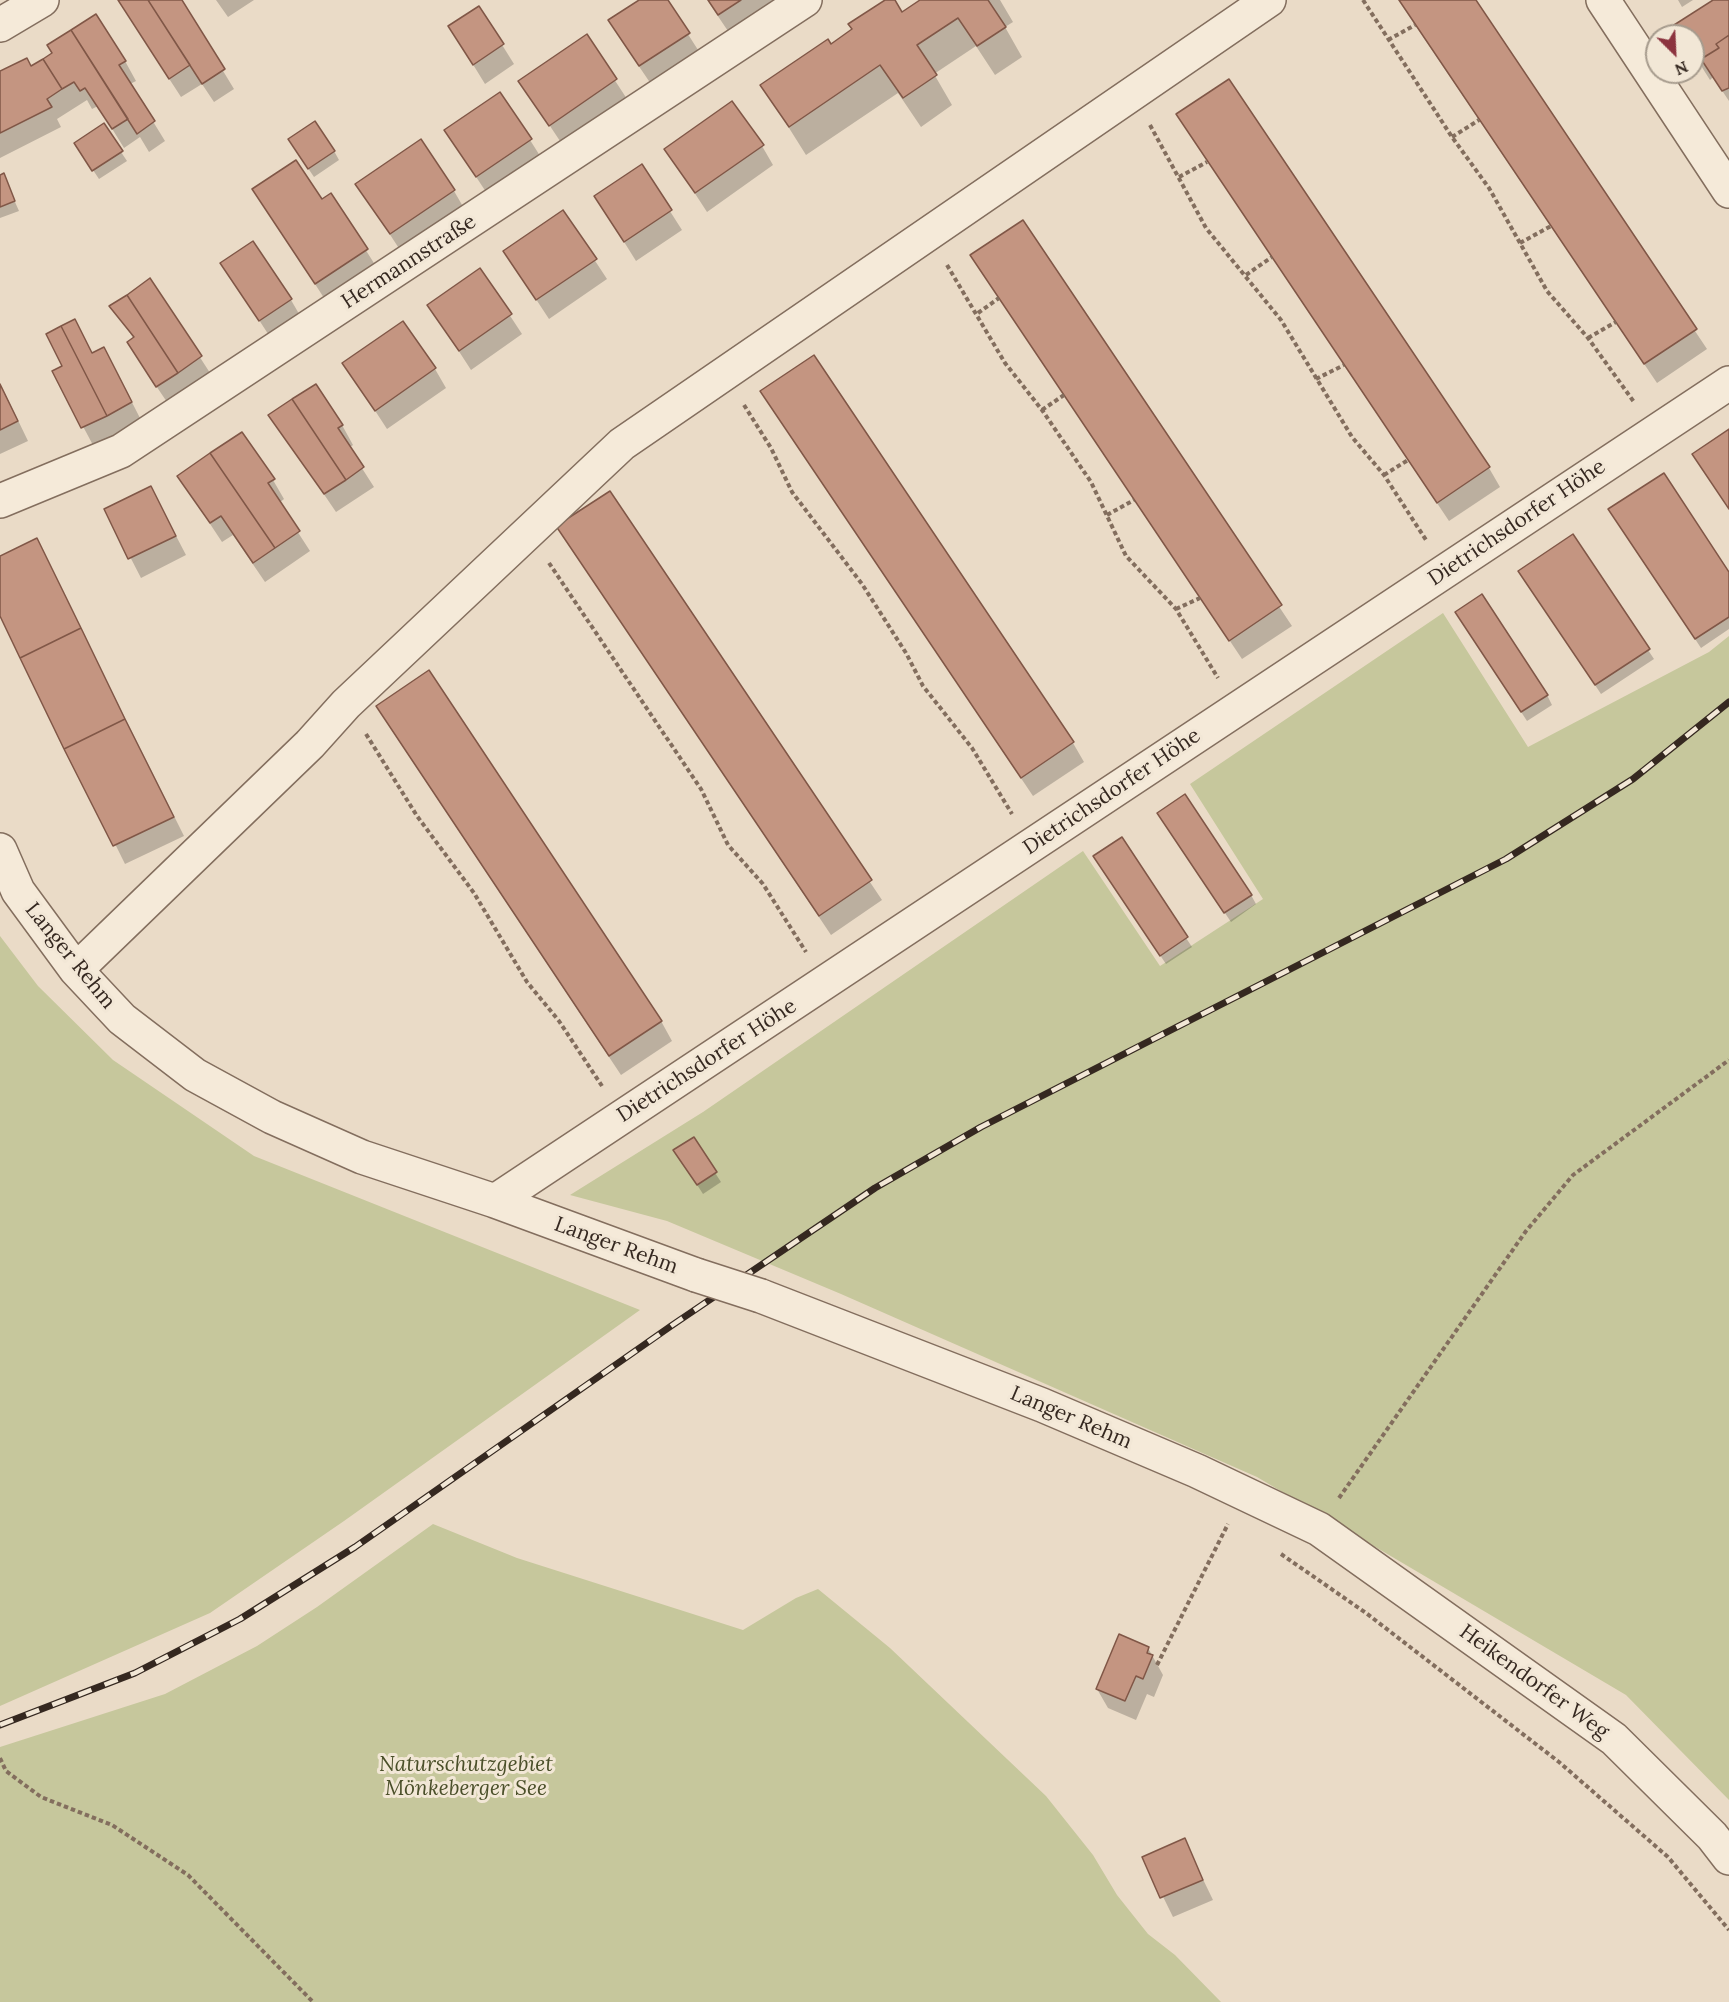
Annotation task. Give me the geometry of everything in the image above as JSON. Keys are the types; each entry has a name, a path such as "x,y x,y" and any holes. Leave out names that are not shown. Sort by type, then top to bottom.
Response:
{"street":[{"path":"0,25 42,0"},
{"name":"Hermannstraße","path":"0,501 121,451 805,0"},
{"path":"76,970 310,744 346,704 622,444 1269,0"},
{"path":"1603,0 1729,191"},
{"name":"Dietrichsdorfer Höhe","path":"495,1201 1729,383"},
{"name":"Langer Rehm","path":"0,850 18,891 76,970 122,1019 195,1075 272,1117 362,1157 495,1201 696,1275 761,1296 1042,1405 1319,1529"},
{"name":"Heikendorfer Weg","path":"1319,1529 1614,1739 1712,1836 1729,1858"}],"path":[{"path":"1364,0 1452,137 1489,188 1547,291 1588,338 1655,432"},
{"path":"1388,40 1415,25"},
{"path":"1132,94 1206,228 1281,320 1352,437 1384,475 1447,570"},
{"path":"1452,137 1479,120"},
{"path":"1179,177 1208,162"},
{"path":"1520,243 1551,226"},
{"path":"927,234 978,313 1005,363 1042,410 1091,482 1126,556 1176,609 1237,709"},
{"path":"1246,275 1272,258"},
{"path":"978,313 999,298"},
{"path":"1588,338 1616,322"},
{"path":"1316,379 1344,365"},
{"path":"723,373 771,448 792,492 862,584 906,653 923,686 972,748 1032,846"},
{"path":"1042,410 1064,395"},
{"path":"1384,475 1408,460"},
{"path":"1107,514 1134,500"},
{"path":"528,534 701,789 728,844 763,884 825,983"},
{"path":"1176,609 1200,598"},
{"path":"346,704 388,766 417,816 474,893 527,982 559,1021 622,1117"},
{"path":"1319,1529 1526,1231 1573,1176 1729,1060"},
{"path":"1157,1665 1245,1494"},
{"path":"1290,1560 1366,1613 1559,1762 1668,1857 1729,1930"},
{"path":"0,1758 6,1771 41,1797 112,1825 188,1875 313,2002"}],"green space":[{"path":"1443,613 1528,747 1709,652 1729,636 1729,1800 1626,1695 1257,1477 841,1294 667,1221 570,1195 703,1112 1083,851 1160,966 1263,899 1190,784"},
{"path":"0,936 38,986 113,1060 254,1156 640,1310 344,1521 210,1613 0,1706"},
{"name":"Naturschutzgebiet Mönkeberger See","path":"433,1524 517,1558 743,1630 796,1598 818,1589 890,1648 1046,1796 1093,1855 1117,1895 1148,1934 1175,1955 1221,2002 0,2002 0,1747 165,1694 257,1646 317,1607"}],"building":[{"path":"118,0 148,0 190,65 169,79"},
{"path":"148,0 182,0 225,69 202,84"},
{"path":"639,0 668,0 690,33 639,66 608,20"},
{"path":"708,0 741,0 718,15"},
{"path":"885,0 895,0 902,12 920,0 988,0 1006,27 977,46 958,18 917,45 937,75 903,98 880,65 789,127 760,85 828,39 831,44 852,29 848,24"},
{"path":"1399,0 1476,0 1697,329 1644,364"},
{"path":"1713,0 1729,0 1729,35 1716,44 1719,48 1705,57 1705,24 1676,24"},
{"path":"479,6 504,44 473,65 448,26"},
{"path":"96,14 126,61 119,65 155,121 137,134 71,30"},
{"path":"71,30 128,119 112,129 85,88 80,91 74,82 62,89 43,59 52,53 47,45"},
{"path":"587,34 617,79 549,126 518,81"},
{"path":"1729,35 1729,88 1722,91 1705,65 1705,57 1719,48 1716,44"},
{"path":"27,58 31,66 43,59 62,89 47,99 52,107 0,133 0,71"},
{"path":"1229,79 1490,467 1437,503 1176,114"},
{"path":"500,92 532,139 476,177 444,130"},
{"path":"732,101 764,145 695,193 664,149"},
{"path":"315,121 335,151 308,169 288,139"},
{"path":"104,123 123,151 92,171 74,143"},
{"path":"421,139 455,190 390,234 355,184"},
{"path":"296,160 322,199 331,193 368,249 315,284 252,189"},
{"path":"642,164 672,210 624,242 594,196"},
{"path":"4,173 15,201 0,207 0,175"},
{"path":"563,210 597,259 536,300 503,251"},
{"path":"1023,220 1282,605 1229,641 970,255"},
{"path":"253,241 292,299 259,321 220,263"},
{"path":"480,268 512,314 459,351 427,305"},
{"path":"150,278 202,356 178,373 127,295"},
{"path":"127,295 178,373 156,387 127,342 134,337 109,306"},
{"path":"75,319 92,353 104,347 132,402 107,416 61,326"},
{"path":"403,321 436,368 375,411 342,363"},
{"path":"61,326 107,416 81,428 52,371 62,366 46,334"},
{"path":"814,355 1074,742 1021,778 760,391"},
{"path":"0,384 18,421 0,430"},
{"path":"316,384 343,425 338,428 364,467 346,480 292,399"},
{"path":"292,399 346,480 324,494 268,415"},
{"path":"1729,429 1729,509 1692,454"},
{"path":"242,432 275,479 268,483 300,531 275,548 210,453"},
{"path":"210,453 275,548 253,563 221,516 210,523 177,476"},
{"path":"1664,473 1729,572 1729,617 1695,639 1608,509"},
{"path":"151,486 176,536 128,559 104,509"},
{"path":"610,491 872,880 819,916 556,526"},
{"path":"1573,534 1650,649 1595,685 1518,571"},
{"path":"37,538 81,628 20,658 0,616 0,556"},
{"path":"1482,594 1548,695 1521,712 1455,612"},
{"path":"81,628 125,719 64,749 20,658"},
{"path":"429,670 662,1021 609,1056 376,706"},
{"path":"125,719 174,817 113,846 64,749"},
{"path":"1185,794 1252,895 1224,913 1157,813"},
{"path":"1122,837 1188,937 1160,956 1093,856"},
{"path":"694,1137 717,1172 697,1185 673,1150"},
{"path":"1119,1634 1149,1647 1147,1653 1153,1655 1143,1679 1136,1676 1125,1701 1096,1689"},
{"path":"1185,1838 1203,1880 1160,1898 1142,1857"}],"railway":[{"path":"0,1725 135,1673 240,1619 355,1547 671,1326 875,1188 981,1127 1506,859 1633,779 1729,702"}]}
